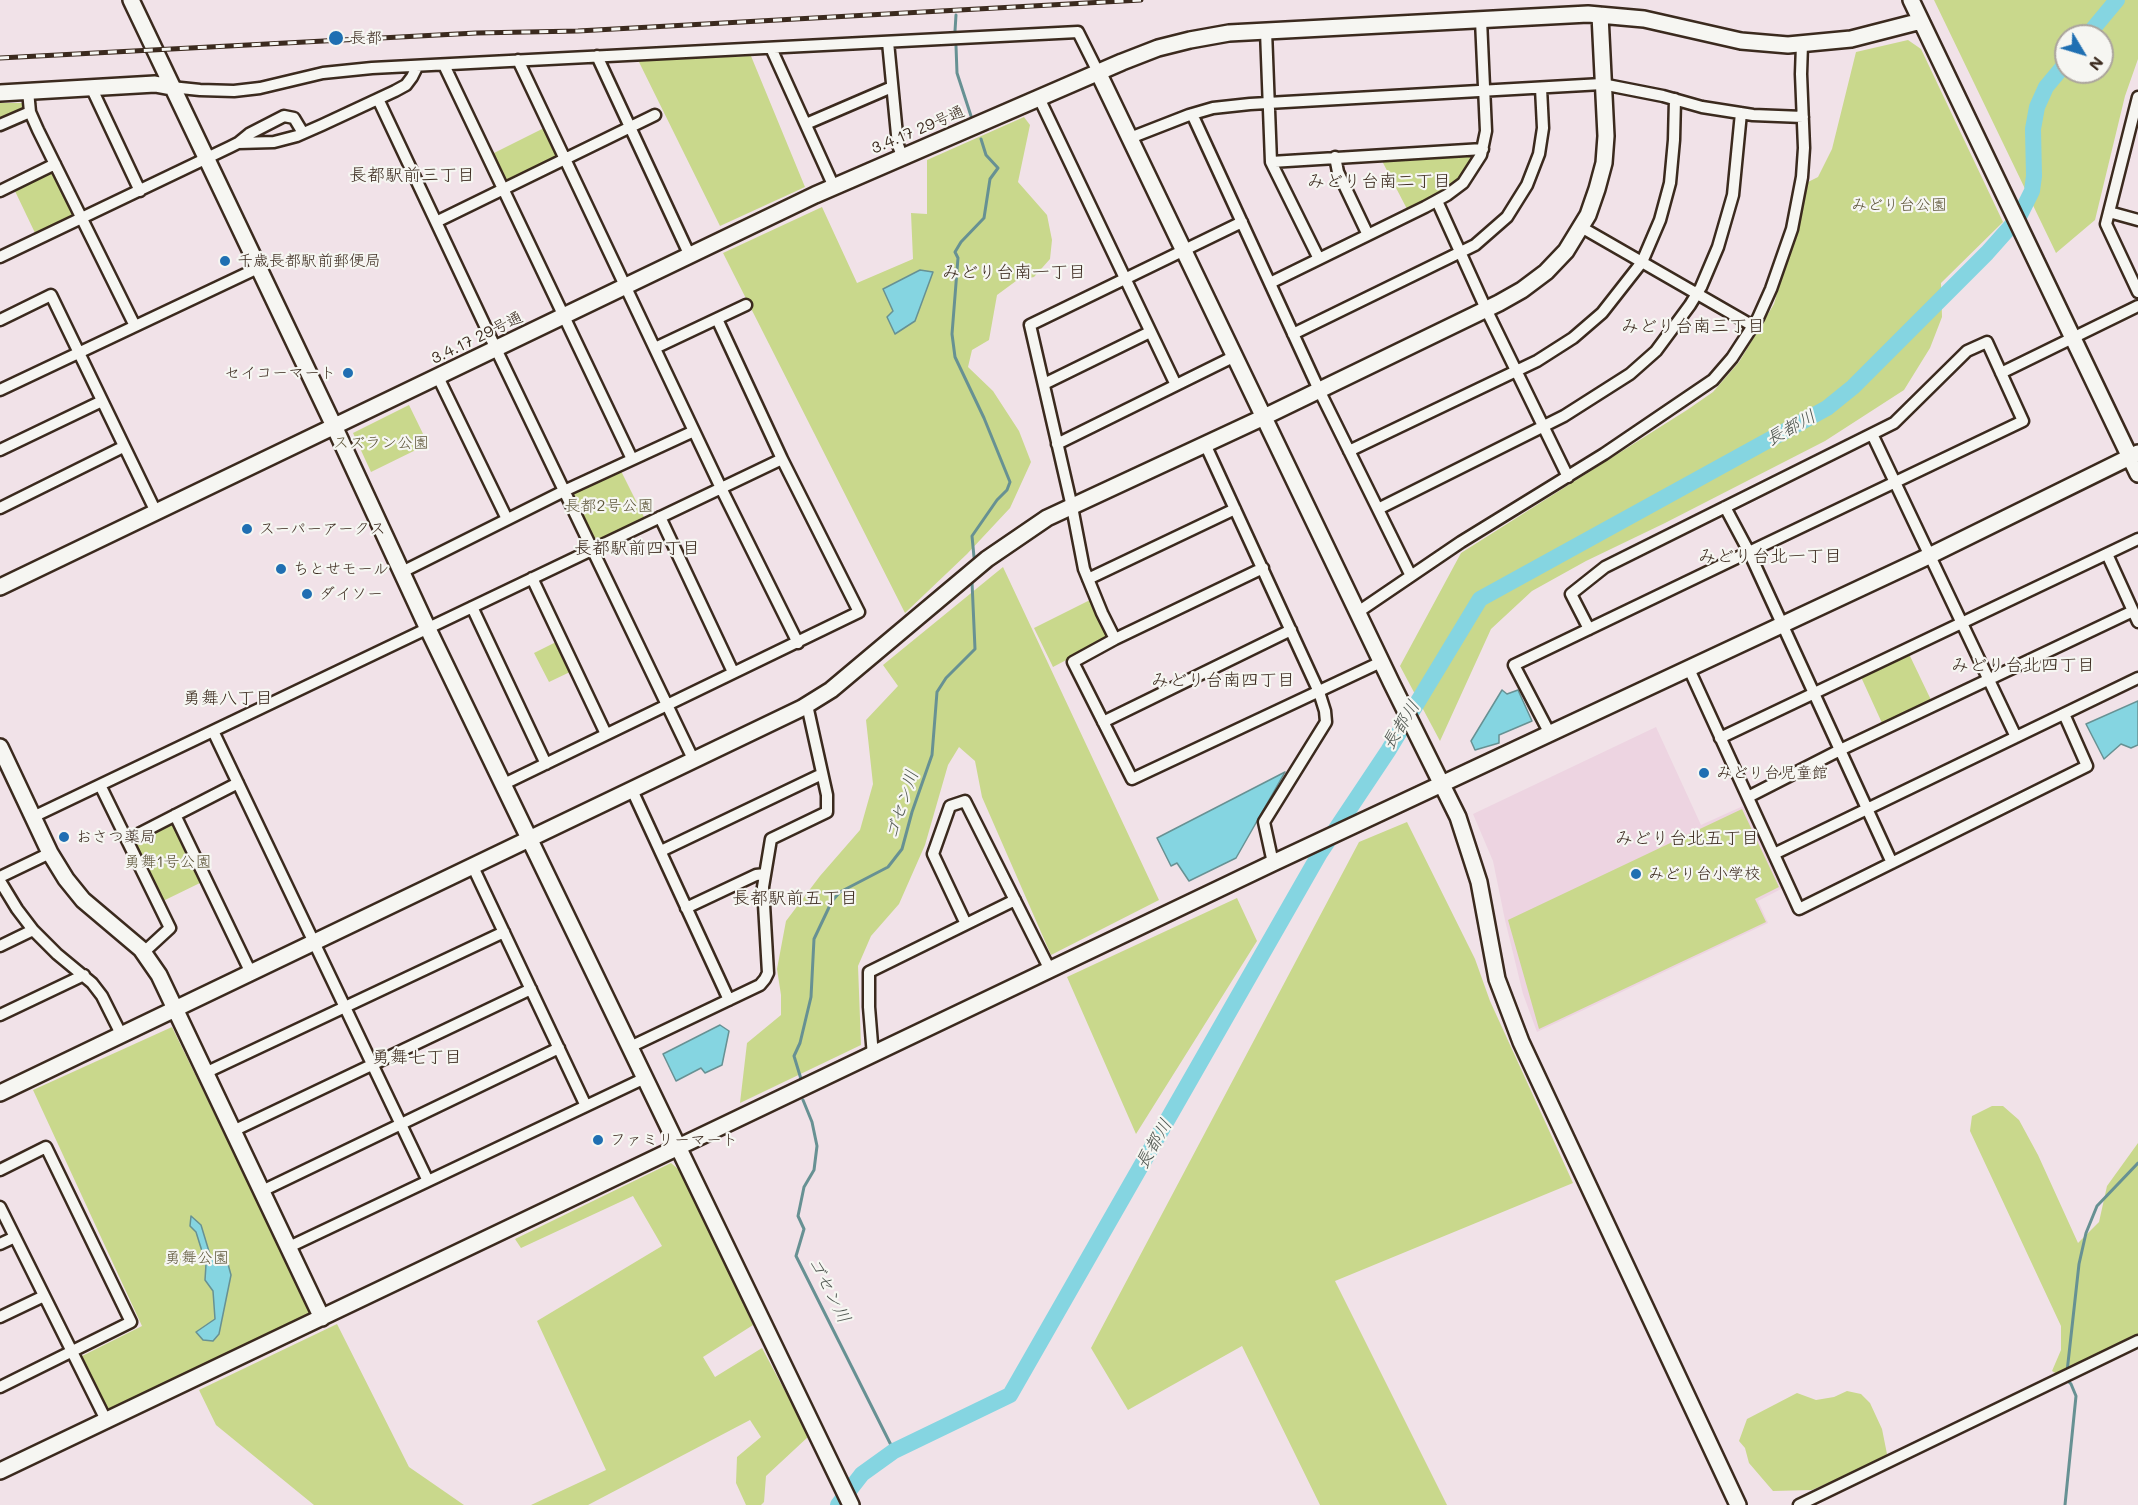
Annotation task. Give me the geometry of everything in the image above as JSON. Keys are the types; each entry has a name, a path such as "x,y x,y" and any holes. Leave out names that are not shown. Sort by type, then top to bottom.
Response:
{"street":[{"path":"131,0 428,629 851,1505"},
{"path":"1911,0 2073,338 2134,455 2138,474"},
{"path":"0,1093 807,705 831,690 987,559 1047,518 1264,417 1522,290 1566,251 1593,203 1604,163 1606,136 1600,15"},
{"name":"3.4.17 29号通","path":"0,586 834,187 1098,72 1174,44 1229,33 1600,15 1644,19 1741,40 1802,44 1851,39 1921,21"},
{"path":"1270,283 1437,201 1463,183 1483,149 1487,119 1481,20"},
{"path":"1266,31 1271,162 1319,259"},
{"path":"0,93 155,84 200,90 234,90 260,88 323,73 372,68 1078,33 1392,684 1443,784 1458,818 1479,882 1497,979 1521,1042 1738,1505"},
{"path":"888,42 897,145 902,156"},
{"path":"1358,612 1461,542 1568,477 1713,380 1753,326 1771,289 1792,229 1802,177 1804,148 1802,44"},
{"path":"771,48 834,187"},
{"path":"597,56 690,256"},
{"path":"518,60 721,488 798,643"},
{"path":"444,65 632,459"},
{"path":"238,144 274,142 303,134 406,84 417,67"},
{"path":"1130,138 1214,108 1602,84 1702,107 1741,113 1803,117"},
{"path":"806,124 892,87"},
{"path":"1293,334 1475,245 1490,234 1507,217 1534,169 1541,141 1541,88"},
{"path":"92,89 140,191"},
{"path":"27,92 30,112 135,326"},
{"path":"2138,97 2106,224 2138,291"},
{"path":"1039,98 1176,385"},
{"path":"378,99 694,761"},
{"path":"1349,451 1550,353 1592,323 1618,295 1642,262 1667,197 1674,140 1675,99"},
{"path":"0,125 30,112"},
{"path":"1378,509 1544,428 1605,391 1640,366 1669,335 1697,295 1718,248 1731,206 1741,113"},
{"path":"1192,114 1319,390 1411,576"},
{"path":"436,222 655,115"},
{"path":"0,257 238,144 249,134 284,116 294,118 303,134"},
{"path":"2127,142 2138,145"},
{"path":"1271,162 1483,149"},
{"path":"1335,157 1338,172 1368,235"},
{"path":"0,191 55,164"},
{"path":"1437,201 1486,309 1568,477"},
{"path":"2109,212 2138,220"},
{"path":"1115,639 1088,579 1078,544 1072,507 1030,325 1242,222"},
{"path":"1581,227 1753,326"},
{"path":"0,390 258,268"},
{"path":"0,320 51,295 156,512"},
{"path":"655,348 746,305"},
{"path":"2001,373 2138,306"},
{"path":"504,784 859,612 782,459 717,319"},
{"path":"1044,384 1150,332"},
{"path":"1550,734 1515,665 2023,421 1987,342 1967,351 1894,423 1605,567 1571,594 1589,629"},
{"path":"1058,444 1235,356"},
{"path":"438,377 507,519"},
{"path":"0,450 102,401"},
{"path":"402,572 564,491 694,431"},
{"path":"1872,434 2016,737"},
{"path":"1205,444 1319,692 1325,711 1326,722 1264,822 1273,864"},
{"path":"0,508 123,447"},
{"path":"0,1471 107,1422 678,1146 1929,556 2134,455"},
{"path":"33,817 782,459"},
{"path":"1725,507 1749,552 1892,863"},
{"path":"1088,579 1235,509"},
{"path":"660,517 732,672"},
{"path":"1720,738 2138,539"},
{"path":"2107,554 2138,622"},
{"path":"1263,568 1115,639 1073,662 1132,779 1382,662"},
{"path":"532,578 606,734"},
{"path":"472,607 546,764"},
{"path":"1748,797 1840,750 2133,611"},
{"path":"1103,722 1291,630"},
{"path":"1689,669 1799,909 2087,766 2064,714"},
{"path":"1774,854 2138,678"},
{"path":"630,1047 760,985 768,973 763,887 771,840 827,812 827,795 807,705"},
{"path":"213,731 428,1181"},
{"path":"0,747 50,853 66,879 83,900 144,952 159,975 322,1318"},
{"path":"661,852 822,774"},
{"path":"126,840 238,783"},
{"path":"100,785 170,928 144,952"},
{"path":"632,790 729,1000"},
{"path":"966,924 933,854 950,806 965,801 1050,970"},
{"path":"175,815 252,973"},
{"path":"50,853 0,879 17,909 33,930 57,954 84,975 102,996 122,1035"},
{"path":"473,867 586,1106"},
{"path":"686,908 756,875 765,874"},
{"path":"873,1056 868,1007 869,972 1015,900"},
{"path":"0,946 33,930"},
{"path":"205,1073 504,932"},
{"path":"0,1016 84,975"},
{"path":"233,1131 531,989"},
{"path":"262,1191 559,1048"},
{"path":"289,1247 645,1078"},
{"path":"0,1170 45,1147 131,1322 0,1386"},
{"path":"0,1206 107,1422"},
{"path":"0,1244 15,1237"},
{"path":"0,1317 44,1296"},
{"path":"1799,1505 2138,1341"}],"shaded area":[{"name":"みどり台小学校","path":"1656,727 1701,825 1743,806 1783,888 1758,901 1768,923 1537,1032 1523,994 1493,861 1473,814"}],"green space":[{"path":"1934,0 2138,0 2138,59 2125,96 2095,220 2056,253"},
{"name":"みどり台公園","path":"1908,40 1921,49 2003,222 1941,283 1942,317 1930,348 1904,390 1825,441 1586,561 1532,591 1491,629 1440,741 1400,666 1461,553 1713,392 1739,362 1774,304 1808,182 1818,177 1832,149 1856,52"},
{"path":"751,56 805,187 720,226 638,60"},
{"path":"0,103 38,103 0,120"},
{"path":"1024,117 1030,125 1018,182 1047,215 1052,240 1050,259 1034,277 1016,281 997,295 989,340 972,350 968,367 993,391 1019,431 1031,462 1010,508 967,554 905,613 723,253 822,207 857,283 913,259 911,213 927,214 927,160"},
{"path":"544,128 558,158 506,183 492,154"},
{"path":"1468,154 1472,160 1455,184 1447,191 1407,209 1381,159"},
{"path":"55,169 77,215 36,235 14,189"},
{"name":"スズラン公園","path":"409,405 428,444 371,472 353,433"},
{"name":"長都2号公園","path":"621,471 645,519 596,542 573,493"},
{"path":"1003,567 1159,900 1051,955 982,797 975,761 959,747 948,765 925,845 899,904 871,936 858,966 861,1045 740,1103 747,1043 781,1015 777,969 786,921 820,876 860,830 873,784 866,720 898,686 883,665"},
{"path":"1090,600 1108,638 1053,667 1034,628"},
{"path":"556,642 570,672 549,682 534,653"},
{"path":"1909,654 1931,700 1882,723 1861,677"},
{"path":"1742,809 1779,887 1755,899 1766,922 1539,1029 1508,920"},
{"path":"1407,822 1475,959 1490,1001 1573,1183 1335,1281 1447,1505 1320,1505 1242,1346 1128,1410 1091,1348 1359,842"},
{"name":"勇舞1号公園","path":"172,823 202,882 163,901 134,843"},
{"path":"1237,898 1257,941 1136,1134 1067,977"},
{"name":"勇舞公園","path":"172,1027 311,1312 109,1414 82,1356 142,1326 33,1090"},
{"path":"1992,1106 2003,1106 2019,1120 2038,1155 2078,1243 2099,1222 2107,1186 2138,1143 2138,1334 2057,1374 2052,1371 2061,1350 2061,1326 1970,1131 1972,1116"},
{"path":"671,1163 684,1174 753,1325 703,1357 715,1377 762,1348 809,1436 766,1476 764,1502 761,1505 746,1505 736,1483 737,1457 761,1437 750,1420 588,1505 531,1505 606,1470 537,1321 662,1246 633,1196 521,1248 515,1239"},
{"path":"337,1324 409,1467 464,1505 314,1505 216,1425 199,1390"},
{"path":"1847,1391 1861,1394 1870,1403 1882,1429 1887,1454 1875,1463 1812,1490 1773,1491 1749,1463 1745,1448 1739,1441 1747,1419 1797,1393 1816,1400 1834,1397"}],"water":[{"path":"920,270 933,272 915,321 895,334 887,317 893,311 883,289"},
{"path":"1502,690 1507,694 1518,690 1532,721 1499,735 1499,743 1475,750 1471,741"},
{"path":"2138,701 2138,745 2131,748 2121,744 2104,759 2086,724"},
{"path":"1285,772 1236,858 1189,881 1177,863 1171,866 1157,838"},
{"path":"720,1025 729,1031 722,1065 705,1073 701,1068 676,1081 663,1054"},
{"path":"191,1216 201,1225 211,1258 228,1264 231,1275 219,1334 213,1341 203,1340 196,1332 215,1319 213,1291 205,1280 206,1264 196,1232 190,1226"}],"waterway":[{"name":"長都川","path":"2097,24 2117,0"},
{"name":"ゴセン川","path":"955,31 956,15"},
{"name":"ゴセン川","path":"956,46 957,73 971,116"},
{"name":"長都川","path":"838,1505 862,1474 894,1451 1010,1395 1320,853 1388,751 1480,599 1827,408 1853,387 1987,253 2019,217 2032,191 2033,129 2037,107 2046,87 2054,77"},
{"name":"ゴセン川","path":"974,557 972,536 997,500 1007,490 1010,482 984,418 955,357 952,334 958,258 955,252 961,242 984,218 990,179 998,168 986,155 981,139"},
{"name":"ゴセン川","path":"801,1079 794,1056 800,1043 811,997 814,939 832,901 840,892 888,867 902,849 932,755 937,692 946,678 975,649 972,582"},
{"name":"ゴセン川","path":"803,1100 812,1122 817,1146 814,1170 804,1187 798,1216 804,1229 796,1256 894,1451"},
{"path":"2067,1372 2079,1264 2086,1233 2097,1206 2138,1163"},
{"path":"2065,1505 2076,1396 2066,1379"}],"railway":[{"path":"0,58 476,33 578,31 1141,0"}],"place":[{"name":"長都","path":"336,38"},
{"name":"千歳長都駅前郵便局","path":"225,261"},
{"name":"セイコーマート","path":"348,373"},
{"name":"スーパーアークス","path":"247,529"},
{"name":"ちとせモール","path":"281,569"},
{"name":"ダイソー","path":"307,594"},
{"name":"みどり台児童館","path":"1704,773"},
{"name":"おさつ薬局","path":"64,837"},
{"name":"みどり台小学校","path":"1636,874"},
{"name":"ファミリーマート","path":"598,1140"}],"district":[{"name":"長都駅前三丁目","path":"412,175"},
{"name":"みどり台南二丁目","path":"1379,181"},
{"name":"みどり台南一丁目","path":"1014,272"},
{"name":"みどり台南三丁目","path":"1693,326"},
{"name":"長都駅前四丁目","path":"637,548"},
{"name":"みどり台北一丁目","path":"1770,556"},
{"name":"みどり台北四丁目","path":"2023,665"},
{"name":"みどり台南四丁目","path":"1223,680"},
{"name":"勇舞八丁目","path":"228,698"},
{"name":"みどり台北五丁目","path":"1687,838"},
{"name":"長都駅前五丁目","path":"795,898"},
{"name":"勇舞七丁目","path":"417,1057"}]}
